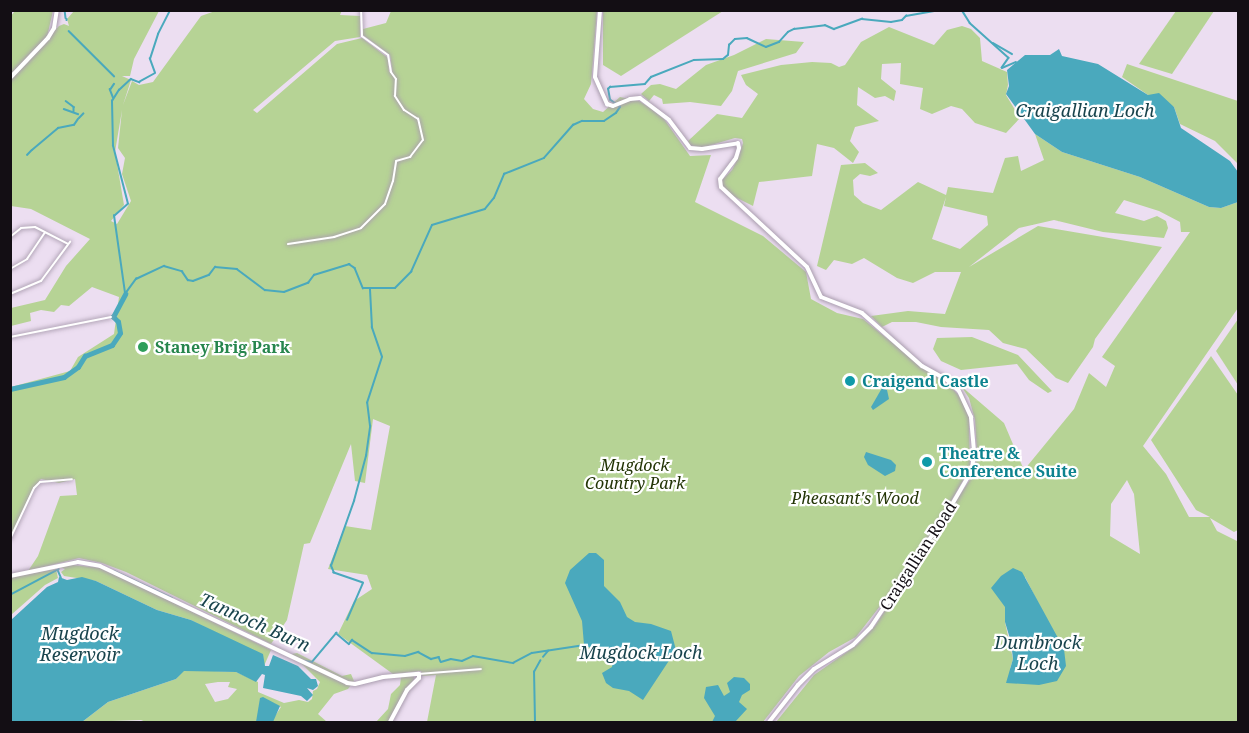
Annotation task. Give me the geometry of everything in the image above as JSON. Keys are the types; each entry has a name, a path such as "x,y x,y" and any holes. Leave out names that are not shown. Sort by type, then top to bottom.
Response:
{"street":[{"path":"10,78 48,38 54,28 57,10"},
{"path":"288,244 334,237 360,228 385,204 393,181 396,161 410,158 423,140 418,119 404,110 395,96 396,80 391,72 388,55 362,36 361,10"},
{"name":"Craigallian Road","path":"600,10 595,77 605,102 614,106 619,102 638,97 669,120 690,148 702,149 738,143 736,158 720,179 721,187 812,273 816,291 821,297 862,313 922,366 947,380 959,391 971,417 974,453 969,477 871,627 853,645 814,669 798,685 769,723"},
{"path":"10,237 27,226 69,243 40,281 10,294"},
{"path":"10,269 27,259 45,232"},
{"path":"10,337 111,316"},
{"path":"10,539 34,488 40,482 72,479"},
{"path":"10,576 78,562 100,566 347,683 355,684 383,677 481,669"},
{"path":"390,723 407,690 418,678 418,674"}],"green space":[{"name":"Mugdock Country Park","path":"218,10 342,10 340,15 360,16 360,37 335,41 253,110 257,113 337,44 362,38 388,58 389,71 393,76 390,55 363,35 363,29 386,23 391,11 597,11 591,84 584,99 593,109 603,112 620,97 639,101 664,119 690,156 711,155 695,202 763,236 806,272 811,299 837,313 863,319 922,367 950,386 961,398 969,418 970,468 942,517 898,583 856,637 829,652 799,676 763,722 427,722 436,675 422,676 421,671 393,674 338,634 354,601 372,589 367,575 328,569 345,526 371,530 390,426 373,419 365,483 355,481 351,444 310,543 304,544 287,620 271,644 126,572 102,563 79,558 28,571 38,556 60,496 77,495 75,479 59,483 41,479 33,488 11,536 11,387 70,371 78,357 114,334 119,297 92,287 69,306 61,305 54,312 41,310 30,313 31,321 11,326 11,308 45,300 66,266 90,239 31,209 11,206 11,77 59,26 64,24 69,26 67,19 74,11 159,11 134,59 130,76 122,76 131,80 123,105 132,81 139,85 153,82 201,16","holes":["122,110 118,148 125,158 122,174 131,201 117,224 111,221 124,205 115,152"]},
{"path":"603,10 723,11 621,76 603,65"},
{"path":"15,11 53,11 47,37 11,74 10,17"},
{"path":"1176,11 1214,11 1172,74 1139,64"},
{"path":"962,26 971,29 980,38 982,61 1007,72 1006,95 1020,118 1006,133 975,123 962,109 951,106 932,114 920,109 923,88 900,84 901,63 882,64 881,79 896,91 894,101 885,96 875,98 858,87 857,105 879,121 855,127 850,141 859,152 853,163 834,148 817,144 812,176 759,182 753,206 727,193 721,186 721,181 732,170 739,156 742,139 735,138 701,148 690,145 688,141 717,114 742,118 758,94 746,85 741,75 781,65 812,62 831,63 839,67 845,65 861,42 889,27 934,45 947,30"},
{"path":"766,39 804,42 796,53 738,71 732,91 721,106 690,102 663,104 662,99 654,95 649,101 641,94 651,85 660,84 676,89 706,65 734,55"},
{"path":"1127,64 1238,101 1238,164 1215,141 1180,124 1174,107 1148,95 1122,77"},
{"path":"1035,134 1062,152 1140,177 1209,207 1221,208 1238,202 1238,308 1143,446 1166,474 1189,517 1210,517 1196,510 1151,440 1211,356 1238,395 1238,530 1234,532 1210,518 1217,531 1237,541 1238,547 1238,722 776,722 814,675 857,645 875,626 973,475 977,453 975,420 969,398 961,386 1004,423 1024,470 1074,409 1089,373 1106,387 1115,366 1102,357 1190,232 1181,232 1180,222 1159,211 1124,200 1115,213 1144,221 1157,216 1166,221 1168,228 1164,238 1103,232 1054,220 1019,228 969,267 1038,226 1162,247 1095,339 1093,347 1068,383 1056,378 1026,349 1003,343 989,330 941,327 916,322 892,322 882,327 871,316 908,311 945,314 961,272 935,272 913,283 897,278 864,258 852,264 834,260 826,270 817,266 841,165 865,163 878,173 870,176 860,174 853,180 854,195 863,203 881,210 918,182 946,195 948,187 993,193 1005,158 1018,156 1021,171 1044,160","holes":["946,197 944,206 987,216 988,225 960,249 932,239","1127,480 1134,494 1140,554 1110,536 1111,504","1025,577 1047,620 1010,669 1013,659 1005,622 1005,607"]},
{"path":"1238,319 1238,385 1216,351"},
{"path":"972,337 1018,355 1052,391 1048,393 1029,380 1017,364 961,370 941,361 933,349 937,338"},
{"path":"72,565 102,568 271,650 264,666 226,638 191,620 157,610 96,581 64,576 61,572 65,569 60,567"},
{"path":"56,569 58,578 45,585 11,615 11,577"},
{"path":"297,653 342,676 351,674 354,681 348,689 334,694 318,714 327,722 271,722 281,707 262,698 257,722 146,722 141,720 82,722 108,702 176,679 183,671 192,670 236,672 258,682 258,692 284,703 299,700 308,702 312,699 313,691 317,689 320,682 292,654","holes":["230,682 228,687 237,689 228,699 215,702 205,684"]},
{"path":"414,675 414,680 407,687 389,722 376,722 388,709 391,694 400,685 401,677"}],"water":[{"name":"Craigallian Loch","path":"1059,49 1062,56 1098,64 1148,95 1159,93 1174,107 1181,128 1230,161 1238,172 1238,202 1221,208 1209,207 1140,177 1062,152 1035,134 1006,94 1009,86 1007,70 1025,55 1050,55"},
{"path":"882,388 887,390 889,399 873,410 871,407"},
{"path":"866,452 891,460 896,465 895,471 885,476 868,465 864,457"},
{"name":"Mugdock Loch","path":"589,553 596,553 604,560 604,586 620,602 627,617 635,622 651,624 671,631 676,650 643,700 629,691 613,688 606,683 602,673 612,667 613,658 584,645 582,621 565,583 570,570"},
{"name":"Dumbrock Loch","path":"1013,568 1022,572 1064,649 1066,666 1057,681 1039,685 1006,683 1013,659 1011,642 1005,622 1005,607 991,588 1001,576"},
{"name":"Mugdock Reservoir","path":"59,577 67,580 82,577 96,581 157,610 191,620 263,654 265,666 269,666 273,655 298,666 311,679 316,679 318,686 313,690 307,688 313,695 307,701 301,696 263,688 265,675 262,674 256,682 236,672 184,671 176,679 108,702 82,722 11,722 11,620 47,587 58,582"},
{"path":"734,677 744,678 750,684 750,690 742,695 739,702 747,709 735,722 712,722 715,716 704,698 706,687 718,685 724,696 730,692 727,683"},
{"path":"263,697 280,706 273,722 256,722 260,698"}],"waterway":[{"path":"65,10 66,18"},
{"path":"125,293 114,216 128,204 113,146 112,101 119,90 131,79 139,82 155,73 150,59 158,34 170,10"},
{"path":"125,294 136,279 164,266 182,271 188,280 193,281 209,275 215,267 237,269 265,290 284,292 308,283 314,275 349,264 355,268 363,288 395,288 411,272 432,225 485,209 494,198 504,174 544,158 573,125 582,121 604,121 616,113 620,107 610,100 608,89 610,87 645,84 651,77 694,60 723,59 728,55 729,45 735,39 747,38 766,47 779,42 794,29 825,25 834,29 862,19 891,22 902,20 906,16 939,10"},
{"path":"962,10 970,23 1009,58 1002,68 1016,62"},
{"path":"69,31 114,76"},
{"path":"993,43 1012,54"},
{"path":"113,98 110,90 114,84"},
{"path":"66,101 74,107 74,111"},
{"path":"64,109 78,114"},
{"path":"79,118 83,114"},
{"path":"32,150 58,128 74,125 78,119"},
{"path":"27,155 31,151"},
{"path":"347,620 363,583 334,573 331,566 354,501 366,456 370,426 367,403 382,357 372,328 370,289"},
{"path":"10,389 64,377 78,367 85,356 112,345 120,333 118,322 113,317 125,294"},
{"name":"Tannoch Burn","path":"10,595 59,569"},
{"path":"58,570 61,577"},
{"name":"Tannoch Burn","path":"114,571 172,598"},
{"name":"Tannoch Burn","path":"303,661 312,662 336,633 349,644 352,640 372,653 405,656 418,652 431,659 439,657 441,662 451,659 462,661 473,656 513,663 532,653 584,645"},
{"name":"Tannoch Burn","path":"543,657 548,651"},
{"path":"535,722 534,672 540,661"}],"place":[{"name":"Staney Brig Park","path":"143,347"},
{"name":"Craigend Castle","path":"850,381"},
{"name":"Theatre & Conference Suite","path":"927,462"}],"park label":[{"name":"Pheasant's Wood","path":"855,498"}]}
